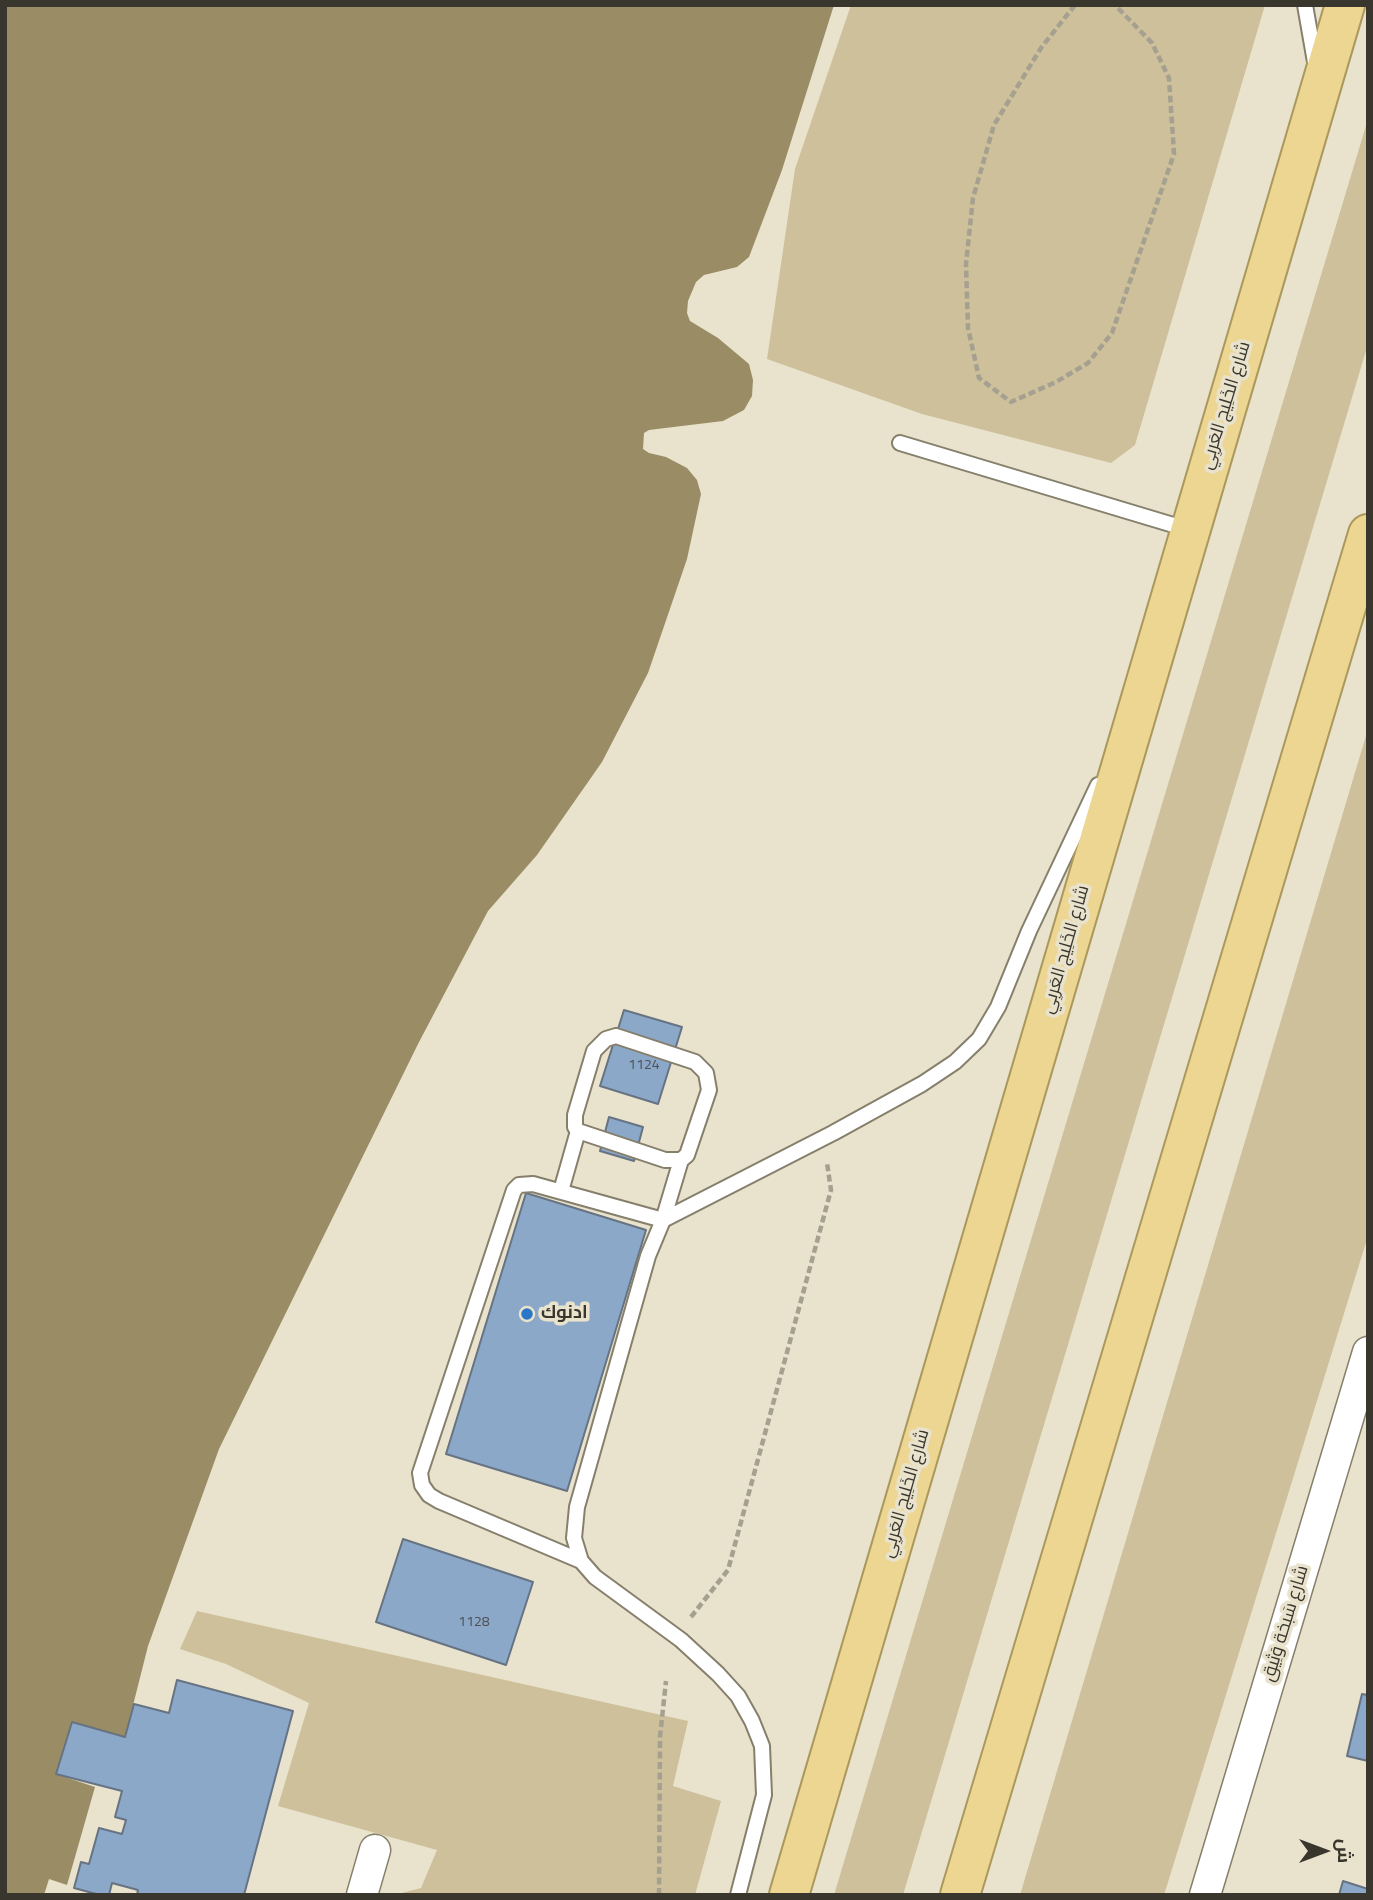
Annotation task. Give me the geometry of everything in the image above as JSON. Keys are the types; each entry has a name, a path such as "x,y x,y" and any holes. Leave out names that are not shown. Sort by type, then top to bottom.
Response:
{"highway":[{"name":"شارع الخَلِيج العَربِي","path":"789,1895 1345,5"},
{"path":"961,1895 1368,534"}],"street":[{"name":"شارع سَبخة وَثِيق","path":"1205,1895 1368,1352"},
{"path":"362,1895 375,1850"}],"lane":[{"path":"1306,5 1321,91"},
{"path":"900,443 1190,530"},
{"path":"581,1561 439,1501 429,1495 422,1485 420,1473 511,1196 519,1185 526,1183 663,1220 833,1133 956,1062 979,1039 998,1007 1029,931 1142,692"},
{"path":"561,1191 578,1131 573,1121 594,1051 606,1039 616,1036 627,1038 695,1062 706,1073 709,1090 687,1155 681,1160 663,1220 648,1256 577,1507 574,1538 581,1561 595,1577 681,1640 738,1696 752,1721 762,1746 764,1795 738,1895"},
{"path":"578,1131 665,1160 681,1160"}],"path":[{"path":"1075,5 1041,48 994,125 973,198 966,264 968,328 979,378 1011,402 1056,382 1088,363 1112,333 1174,154 1169,78 1152,43 1115,5"},
{"path":"686,1623 728,1570 831,1189 826,1157"},
{"path":"659,1895 660,1737 666,1681"}],"shaded area":[{"path":"5,5 834,5 782,170 749,257 737,267 704,275 696,282 688,301 687,313 690,321 718,338 749,364 753,380 752,396 744,410 723,421 649,430 644,433 643,449 687,468 697,480 701,494 687,559 648,673 602,762 537,855 488,911 418,1044 219,1449 148,1646 125,1737 72,1723 56,1774 95,1787 67,1885 49,1879 44,1895 5,1895"},
{"path":"851,5 1265,5 1135,445 1111,463 922,414 767,359 795,169"},
{"path":"1368,119 1368,344 903,1895 834,1895"},
{"path":"1368,729 1368,1236 1164,1895 1020,1895"},
{"path":"197,1611 688,1721 673,1786 721,1801 695,1895 394,1895 421,1888 437,1850 278,1806 309,1703 226,1664 180,1649"}],"building":[{"path":"624,1010 682,1027 658,1104 600,1086"},
{"path":"609,1117 643,1127 634,1161 600,1151"},
{"path":"526,1193 646,1230 567,1491 446,1454"},
{"path":"403,1539 533,1582 506,1665 376,1622"},
{"path":"177,1680 293,1711 244,1895 137,1895 138,1890 112,1883 109,1895 74,1888 81,1862 89,1864 99,1828 122,1834 126,1820 115,1817 122,1791 56,1774 72,1722 125,1737 134,1704 169,1713"},
{"path":"1362,1694 1368,1695 1368,1761 1347,1756"},
{"path":"1343,1881 1368,1889 1368,1895 1339,1895"}],"place":[{"name":"ادنوك","path":"527,1314"}]}
